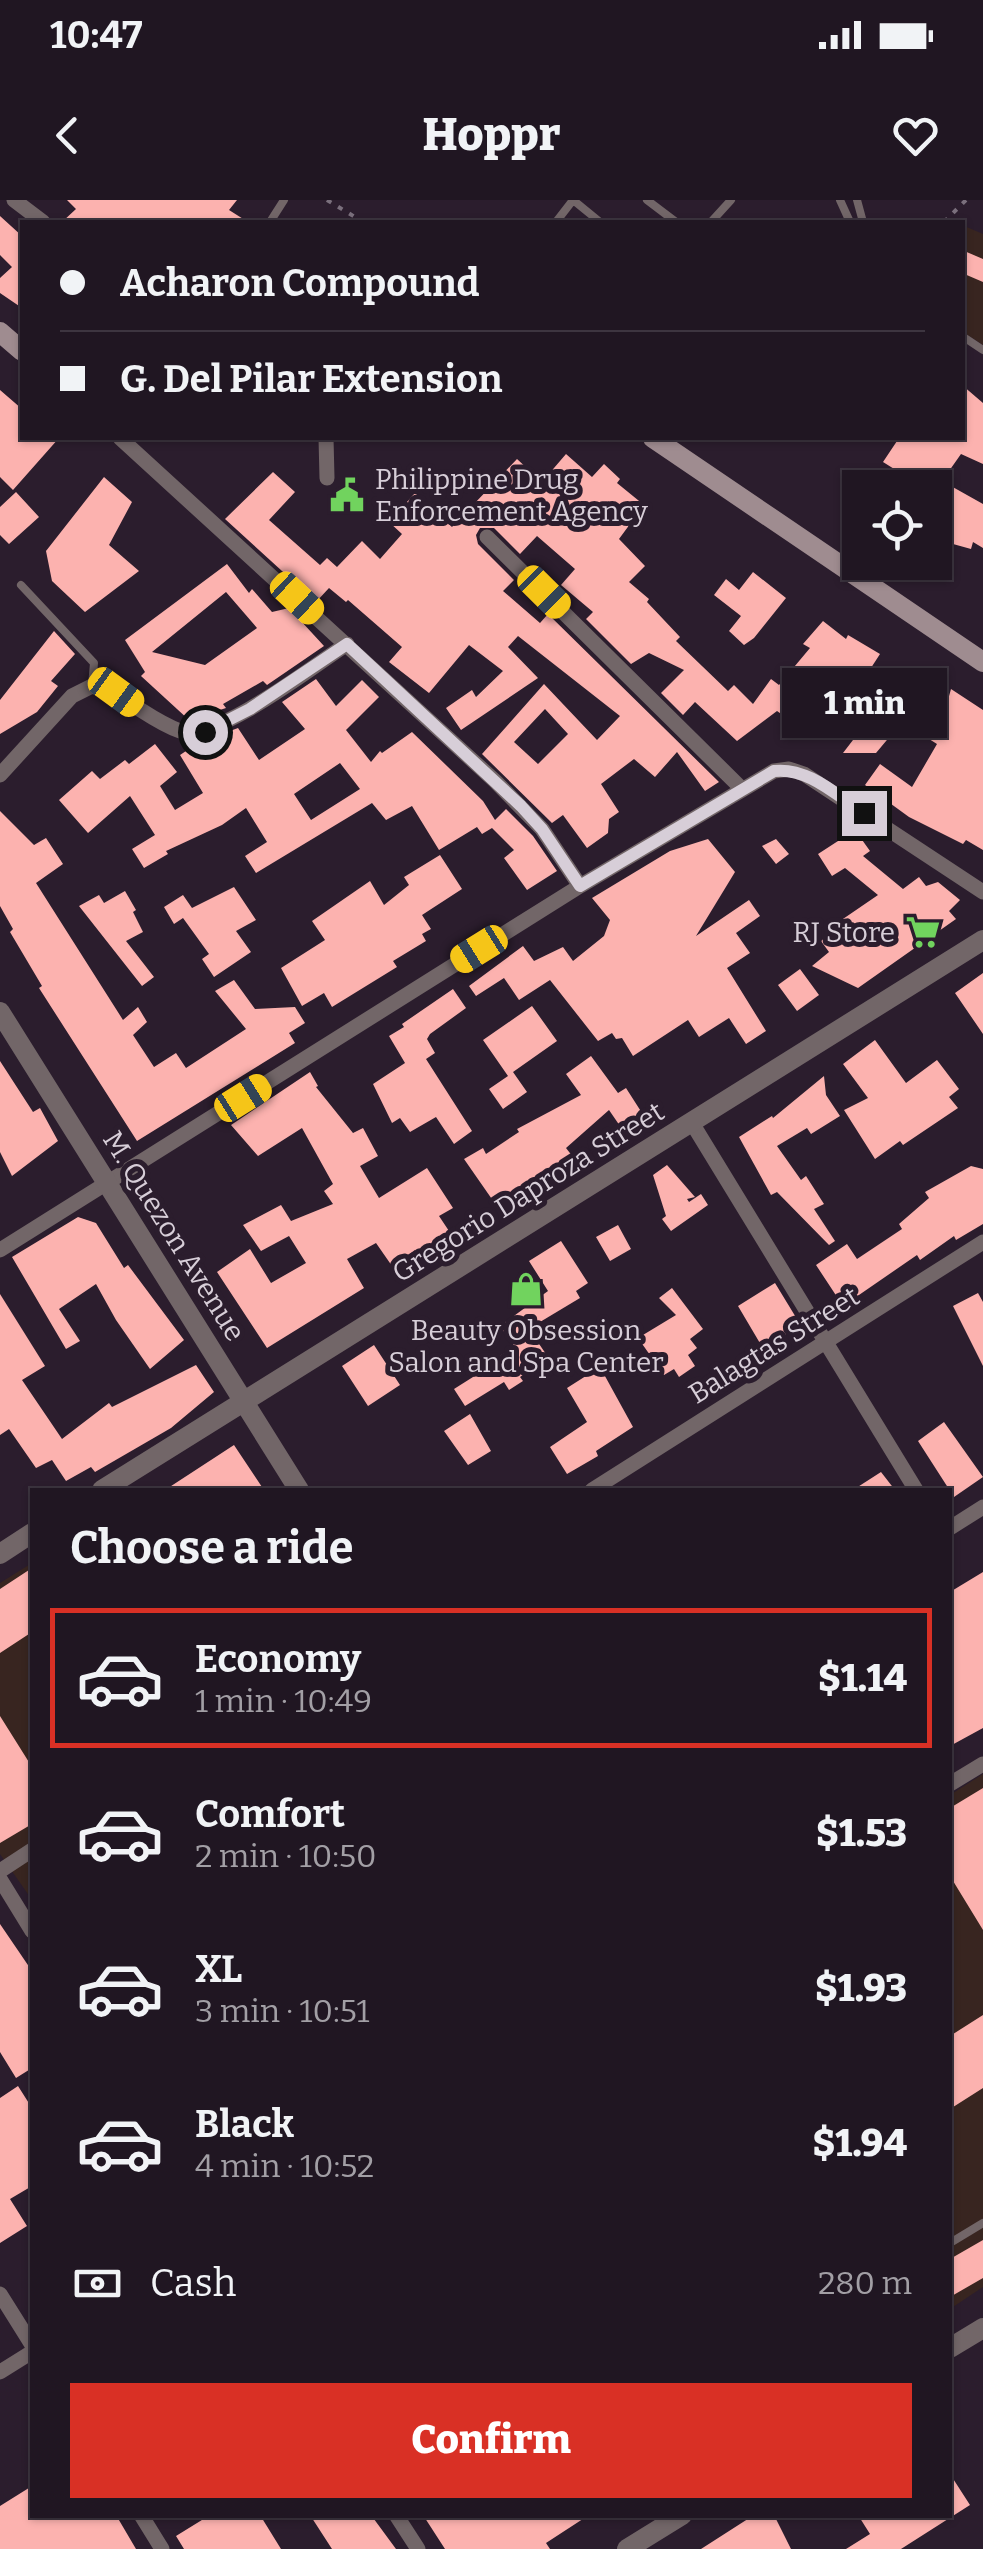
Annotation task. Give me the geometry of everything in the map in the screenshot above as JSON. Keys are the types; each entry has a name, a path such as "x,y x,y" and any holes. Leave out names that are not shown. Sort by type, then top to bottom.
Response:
{"main road":[{"path":"0,332 20,350"},
{"path":"656,440 983,662"}],"street":[{"path":"14,200 40,220"},
{"path":"122,440 521,806 542,829 580,886"},
{"path":"326,440 327,478"},
{"path":"487,537 741,788"},
{"path":"0,775 72,696 92,686 116,692 155,720 186,733 205,732 250,709 347,644"},
{"path":"0,1250 580,886 774,771 789,769 804,774 983,892"},
{"name":"Gregorio Daproza Street","path":"105,1488 983,940"},
{"name":"M. Quezon Avenue","path":"0,1012 299,1488"},
{"path":"692,1122 915,1488"},
{"name":"Balagtas Street","path":"595,1488 983,1242"},
{"path":"952,1527 983,1507"},
{"path":"0,1554 30,1535"},
{"path":"952,1783 983,1764"},
{"path":"0,1871 30,1851"},
{"path":"0,1878 30,1928"},
{"path":"0,2294 30,2346"},
{"path":"952,2347 983,2328"},
{"path":"0,2372 30,2350"},
{"path":"142,2518 162,2549"},
{"path":"398,2518 418,2549"},
{"path":"628,2549 677,2518"}],"lane":[{"path":"558,220 573,200 598,220"},
{"path":"647,200 673,220"},
{"path":"713,220 731,200"},
{"path":"22,584 94,663 92,686"},
{"path":"952,2242 983,2223"}],"path":[{"path":"327,200 360,220"},
{"path":"946,220 966,200"}],"shaded area":[{"path":"965,226 983,234 983,345 965,333"},
{"path":"30,1564 30,1897 0,1854 0,1583"},
{"path":"983,1774 983,2287 952,2308 952,1794"}],"building":[{"path":"67,200 237,200 229,210 245,220 64,220 76,209"},
{"path":"0,216 20,234 20,307 0,293 0,278 12,267 0,255"},
{"path":"965,251 983,259 983,282 965,274"},
{"path":"965,388 983,403 983,464 961,454 950,470 896,470 883,462 898,440 965,440"},
{"path":"0,390 20,407 20,440 57,440 13,490 0,477"},
{"path":"566,454 592,477 604,464 620,479 617,483 644,505 619,539 645,566 629,582 649,599 647,602 680,637 676,641 728,691 734,685 753,704 771,679 779,685 810,648 803,644 823,621 846,639 848,635 880,654 825,739 777,711 737,741 695,702 683,715 661,693 684,670 649,653 631,664 586,619 593,612 561,585 575,569 537,536 520,554 494,528 480,528 476,535 478,544 514,580 503,591 540,623 548,614 719,782 705,791 677,752 655,777 634,759 601,784 619,812 609,819 608,833 587,848 563,815 552,823 482,754 544,684 597,740 620,716 518,636 508,647 538,678 461,730 446,708 472,690 476,697 503,671 469,645 429,693 389,662 402,647 348,600 329,588 316,602 225,519 273,472 295,492 269,520 320,565 327,558 337,567 362,541 380,559 402,534 389,522 415,493 452,527 517,459 542,482","holes":["545,709 568,734 538,764 514,742"]},
{"path":"104,477 132,502 109,545 139,571 85,612 52,581 46,551"},
{"path":"952,487 983,504 983,548 973,542 971,549 953,544"},
{"path":"16,492 39,517 9,544 0,535 0,507"},
{"path":"227,564 249,593 252,589 272,612 289,608 324,646 267,685 263,681 223,704 226,708 189,720 141,676 145,672 125,640","holes":["226,592 257,628 205,665 152,652"]},
{"path":"753,572 786,598 744,645 729,631 741,616 714,595 726,579 739,590"},
{"path":"54,631 75,654 51,681 58,686 37,712 0,734 0,700"},
{"path":"906,671 920,680 915,688 946,707 951,689 983,710 983,850 909,817 865,785 880,764 912,787 937,744 902,722 876,753 843,753"},
{"path":"316,679 336,706 362,680 379,697 346,730 371,762 380,751 412,732 483,801 495,820 506,809 533,836 557,871 527,890 504,858 514,850 492,828 482,834 477,827 439,850 412,806 386,820 372,803 256,873 245,856 267,842 246,808 222,825 166,851 168,854 144,868 132,849 155,835 130,796 88,833 59,800 92,771 100,779 155,744 177,772 160,786 175,810 203,793 180,755 198,743 238,728 259,760 305,729 282,702","holes":["340,763 360,789 311,820 294,794"]},
{"path":"0,811 34,845 46,838 63,864 36,883 123,1020 138,1007 147,1022 133,1035 154,1067 176,1053 186,1068 246,1029 215,991 234,980 255,1009 295,1007 305,1023 289,1033 295,1043 137,1141 39,988 42,986 10,932 13,929 0,906"},
{"path":"855,830 870,851 863,856 903,889 919,877 926,886 938,882 960,900 949,911 956,919 858,988 812,966 829,952 821,941 841,925 840,921 878,895 845,868 832,876 818,854"},
{"path":"708,839 735,872 696,936 749,900 760,916 736,933 750,953 727,968 766,1031 746,1044 729,1018 699,1037 688,1020 633,1056 622,1038 616,1039 612,1033 598,1041 550,980 519,1000 504,978 476,996 469,986 523,946 534,961 563,947 573,961 604,936 610,920 592,898 670,851"},
{"path":"776,839 789,854 776,864 762,846"},
{"path":"440,855 462,889 422,915 431,929 422,934 426,941 393,961 397,967 332,1007 324,993 302,1006 281,968 325,940 312,921 370,881 384,905 409,885 404,877"},
{"path":"234,887 256,920 236,931 251,952 214,977 202,959 209,954 183,918 174,924 164,907 183,895 192,908"},
{"path":"125,891 143,932 126,941 154,977 142,986 79,906 99,895 104,903"},
{"path":"800,969 819,995 797,1011 778,985"},
{"path":"983,973 983,1034 955,993"},
{"path":"453,989 466,1008 430,1034 427,1039 435,1053 426,1059 472,1131 454,1144 436,1117 410,1132 400,1118 392,1123 373,1084 405,1063 389,1036"},
{"path":"532,1006 557,1041 513,1072 527,1092 503,1109 489,1089 508,1076 483,1040"},
{"path":"875,1040 906,1083 937,1060 959,1089 949,1097 958,1108 875,1159 844,1110 868,1098 843,1064"},
{"path":"591,1056 618,1093 626,1088 642,1113 620,1126 609,1110 566,1148 573,1157 496,1205 464,1159 483,1148 486,1154 519,1132 517,1129 581,1095 566,1074"},
{"path":"0,1061 33,1112 40,1108 58,1141 12,1176 0,1152"},
{"path":"310,1072 316,1087 353,1133 363,1128 378,1156 360,1166 379,1198 427,1168 453,1208 439,1216 451,1234 417,1255 415,1250 392,1266 376,1243 347,1259 364,1288 267,1348 217,1272 250,1249 271,1283 306,1263 289,1236 261,1251 243,1225 281,1205 291,1221 333,1204 324,1191 333,1184 302,1128 258,1156 231,1125"},
{"path":"824,1076 826,1095 840,1116 811,1134 807,1128 777,1146 801,1180 806,1176 824,1204 814,1209 835,1241 829,1245 777,1192 771,1195 739,1137 773,1118"},
{"path":"667,1165 695,1197 687,1199 689,1202 701,1194 708,1205 671,1231 662,1219 666,1216 653,1175"},
{"path":"971,1166 983,1169 983,1224 956,1240 954,1236 920,1260 917,1255 843,1306 816,1265 847,1244 857,1259 902,1229 899,1224 929,1198 925,1192"},
{"path":"78,1217 96,1223 124,1268 128,1265 184,1340 150,1369 96,1284 59,1309 80,1341 66,1349 12,1257"},
{"path":"618,1225 631,1249 610,1261 596,1237"},
{"path":"561,1241 588,1283 576,1291 580,1298 540,1322 546,1331 535,1338 548,1357 509,1390 504,1382 465,1406 454,1389 473,1377 470,1373 515,1347 500,1326 548,1291 529,1261"},
{"path":"775,1283 800,1324 764,1350 738,1306"},
{"path":"672,1288 703,1329 690,1339 697,1348 688,1355 695,1366 679,1377 674,1369 664,1375 638,1338 676,1315 659,1298"},
{"path":"978,1293 983,1302 983,1366 953,1306"},
{"path":"0,1294 45,1366 22,1380 62,1439 109,1403 112,1407 196,1365 214,1392 171,1428 95,1472 91,1467 66,1481 52,1460 36,1468 9,1429 0,1435"},
{"path":"374,1345 400,1385 368,1406 342,1366"},
{"path":"600,1367 633,1427 596,1451 598,1456 567,1474 550,1447 587,1422 567,1388"},
{"path":"470,1414 491,1451 468,1465 444,1431"},
{"path":"944,1422 983,1477 954,1497 952,1488 948,1488 918,1441"},
{"path":"234,1445 263,1488 168,1488"},
{"path":"881,1472 893,1488 856,1488"},
{"path":"30,1569 30,1633 0,1653 0,1589"},
{"path":"983,1572 983,1728 952,1745 952,1591"},
{"path":"0,1716 30,1764 30,1825 0,1843"},
{"path":"983,1788 983,1930 952,1879 952,1807"},
{"path":"0,1924 30,1968 30,2069 16,2078 0,2052"},
{"path":"983,2015 983,2088 952,2108 952,2035"},
{"path":"18,2086 30,2105 30,2187 10,2199 27,2226 0,2243 0,2098"},
{"path":"983,2240 983,2278 952,2296 952,2258"},
{"path":"952,2477 970,2505 952,2516"},
{"path":"30,2487 30,2518 118,2518 136,2549 0,2549 0,2506"},
{"path":"205,2518 262,2518 281,2549 184,2549 176,2536"},
{"path":"312,2518 373,2518 396,2549 332,2549"},
{"path":"425,2518 584,2518 546,2543 550,2549 445,2549"},
{"path":"749,2518 776,2518 791,2549 701,2549"},
{"path":"860,2518 950,2518 901,2549 846,2549 870,2534"}],"place":[{"name":"Philippine Drug Enforcement Agency","path":"347,495"},
{"name":"RJ Store","path":"923,932"},
{"name":"Beauty Obsession Salon and Spa Center","path":"526,1289"}],"route":[{"path":"205,732 250,709 347,644 521,806 542,829 580,886 774,771 789,769 804,774 864,813"}]}
